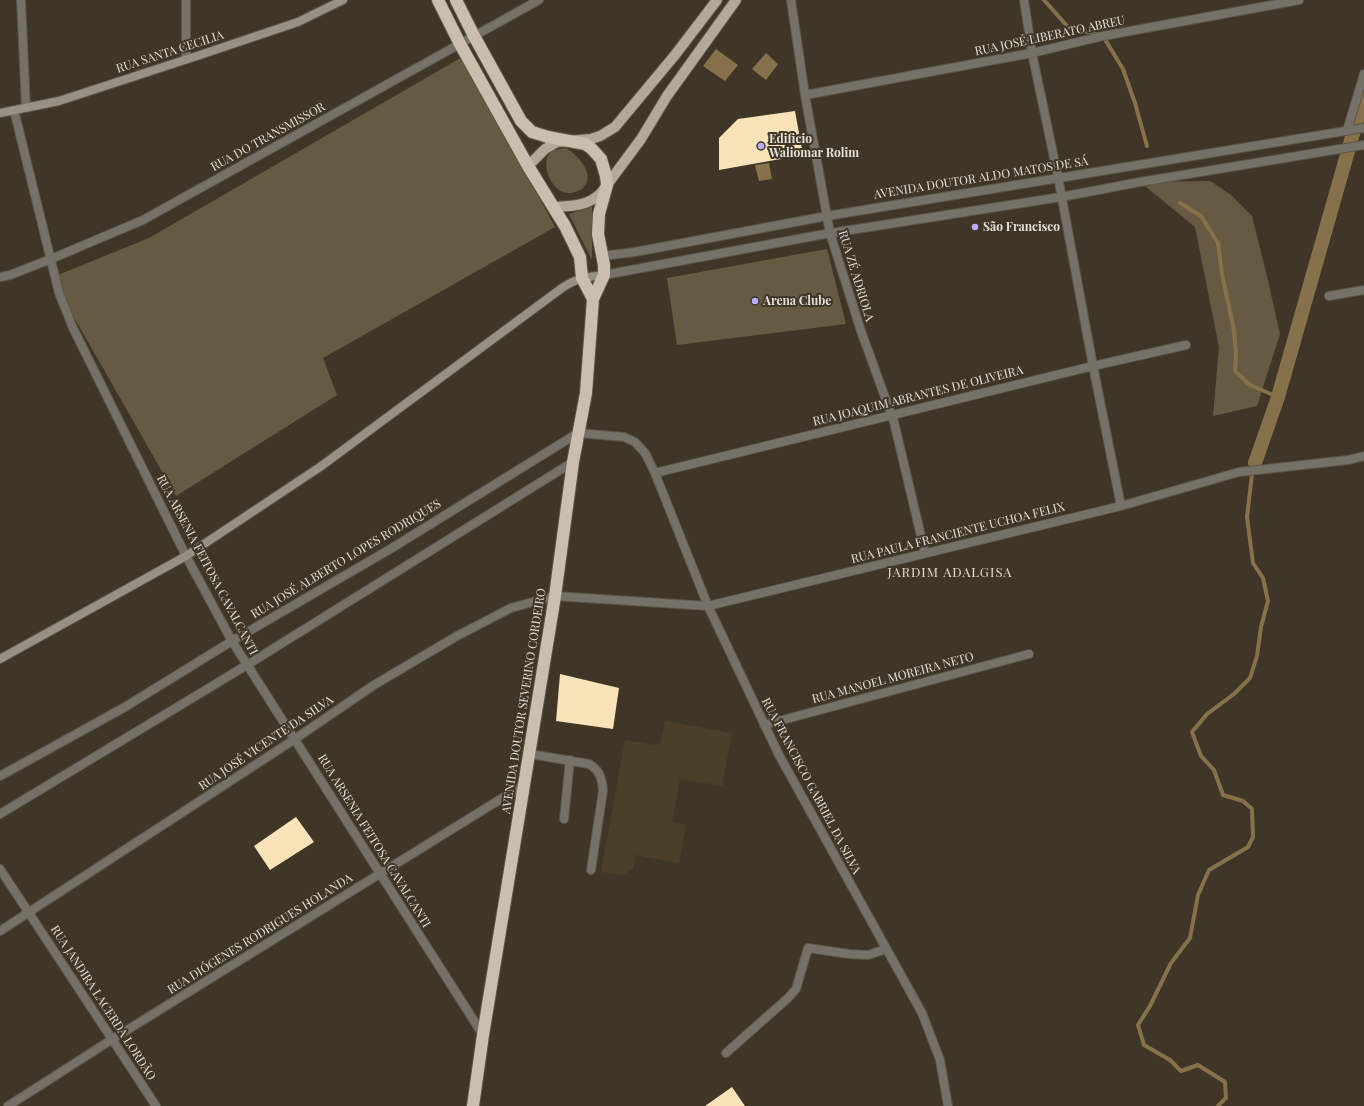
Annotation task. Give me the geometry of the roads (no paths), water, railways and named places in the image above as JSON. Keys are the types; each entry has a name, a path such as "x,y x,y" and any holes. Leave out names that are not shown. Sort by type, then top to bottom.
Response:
{"highway":[{"path":"438,0 460,44 528,166 566,226 580,257 582,278 593,299"},
{"path":"456,0 521,121 532,132 585,144 601,159 604,166 607,185 599,214 598,234 604,275"},
{"name":"AVENIDA DOUTOR SEVERINO CORDEIRO","path":"473,1106 483,1035 555,596 573,462 586,393 593,299 604,275"}],"main road":[{"path":"528,166 549,145 565,140 600,136 615,127 675,55 717,0"},
{"path":"555,207 588,203 595,200 641,138 667,96 736,0"}],"street":[{"path":"21,0 26,108"},
{"path":"186,0 186,59"},
{"name":"RUA SANTA CECILIA","path":"0,113 59,101 298,22 343,0"},
{"name":"RUA DO TRANSMISSOR","path":"0,277 10,275 51,259 143,220 539,0"},
{"name":"RUA ZÉ ADRIOLA","path":"791,0 805,95 830,233 861,331 892,415 925,553"},
{"path":"1024,0 1032,53 1058,177 1121,506"},
{"name":"RUA JOSÉ LIBERATO ABREU","path":"805,95 1032,53 1103,36 1299,0"},
{"path":"1349,130 1364,74"},
{"name":"RUA ARSENIA FEITOSA CAVALCANTI","path":"14,110 59,293 73,328 186,556 247,666 483,1035"},
{"name":"AVENIDA DOUTOR ALDO MATOS DE SÁ","path":"602,256 635,252 827,216 1058,177 1364,128"},
{"path":"0,659 186,556 320,467 573,281 582,278 830,233 1061,197 1140,182 1364,145"},
{"path":"1329,296 1364,290"},
{"name":"RUA JOAQUIM ABRANTES DE OLIVEIRA","path":"655,473 1093,366 1186,345"},
{"name":"RUA FRANCISCO GABRIEL DA SILVA","path":"578,433 624,437 635,442 645,453 655,473 708,606 764,725 779,755 922,1013 940,1060 948,1106"},
{"name":"RUA JOSÉ ALBERTO LOPES RODRIQUES","path":"0,776 126,707 232,641 392,548 578,433"},
{"name":"RUA PAULA FRANCIENTE UCHOA FELIX","path":"555,596 708,606 1121,506 1239,472 1348,460 1364,456"},
{"path":"0,814 247,666 573,462"},
{"name":"RUA JOSÉ VICENTE DA SILVA","path":"0,931 295,739 374,685 457,636 511,608 555,596"},
{"name":"RUA MANOEL MOREIRA NETO","path":"764,725 858,701 949,674 1029,654"},
{"path":"530,754 589,764 596,768 602,778 603,791 591,870"},
{"path":"564,819 570,760"},
{"name":"RUA DIÓGENES RODRIGUES HOLANDA","path":"8,1106 525,784"},
{"name":"RUA JANDIRA LACERDA LORDÃO","path":"0,869 156,1106"},
{"path":"726,1053 788,998 796,989 808,948 849,954 868,955 886,949"}],"waterway":[{"path":"1044,0 1068,27 1103,36 1123,69 1135,103 1147,146"},
{"path":"1255,463 1278,397 1364,95"},
{"path":"1180,203 1201,216 1218,243 1222,274 1234,331 1236,354 1235,371 1250,385 1278,397"},
{"path":"1218,1106 1226,1098 1225,1082 1198,1065 1181,1071 1170,1060 1144,1045 1138,1025 1150,1006 1171,963 1190,938 1198,895 1209,870 1248,847 1253,837 1252,809 1243,801 1223,795 1214,770 1201,756 1192,732 1207,714 1234,694 1250,678 1257,656 1261,627 1268,601 1263,578 1253,563 1247,517 1252,474"}],"place":[{"name":"Edificio Waliomar Rolim","path":"761,146"},
{"name":"São Francisco","path":"975,227"},
{"name":"Arena Clube","path":"755,301"}],"district":[{"name":"JARDIM ADALGISA","path":"950,573"}]}
